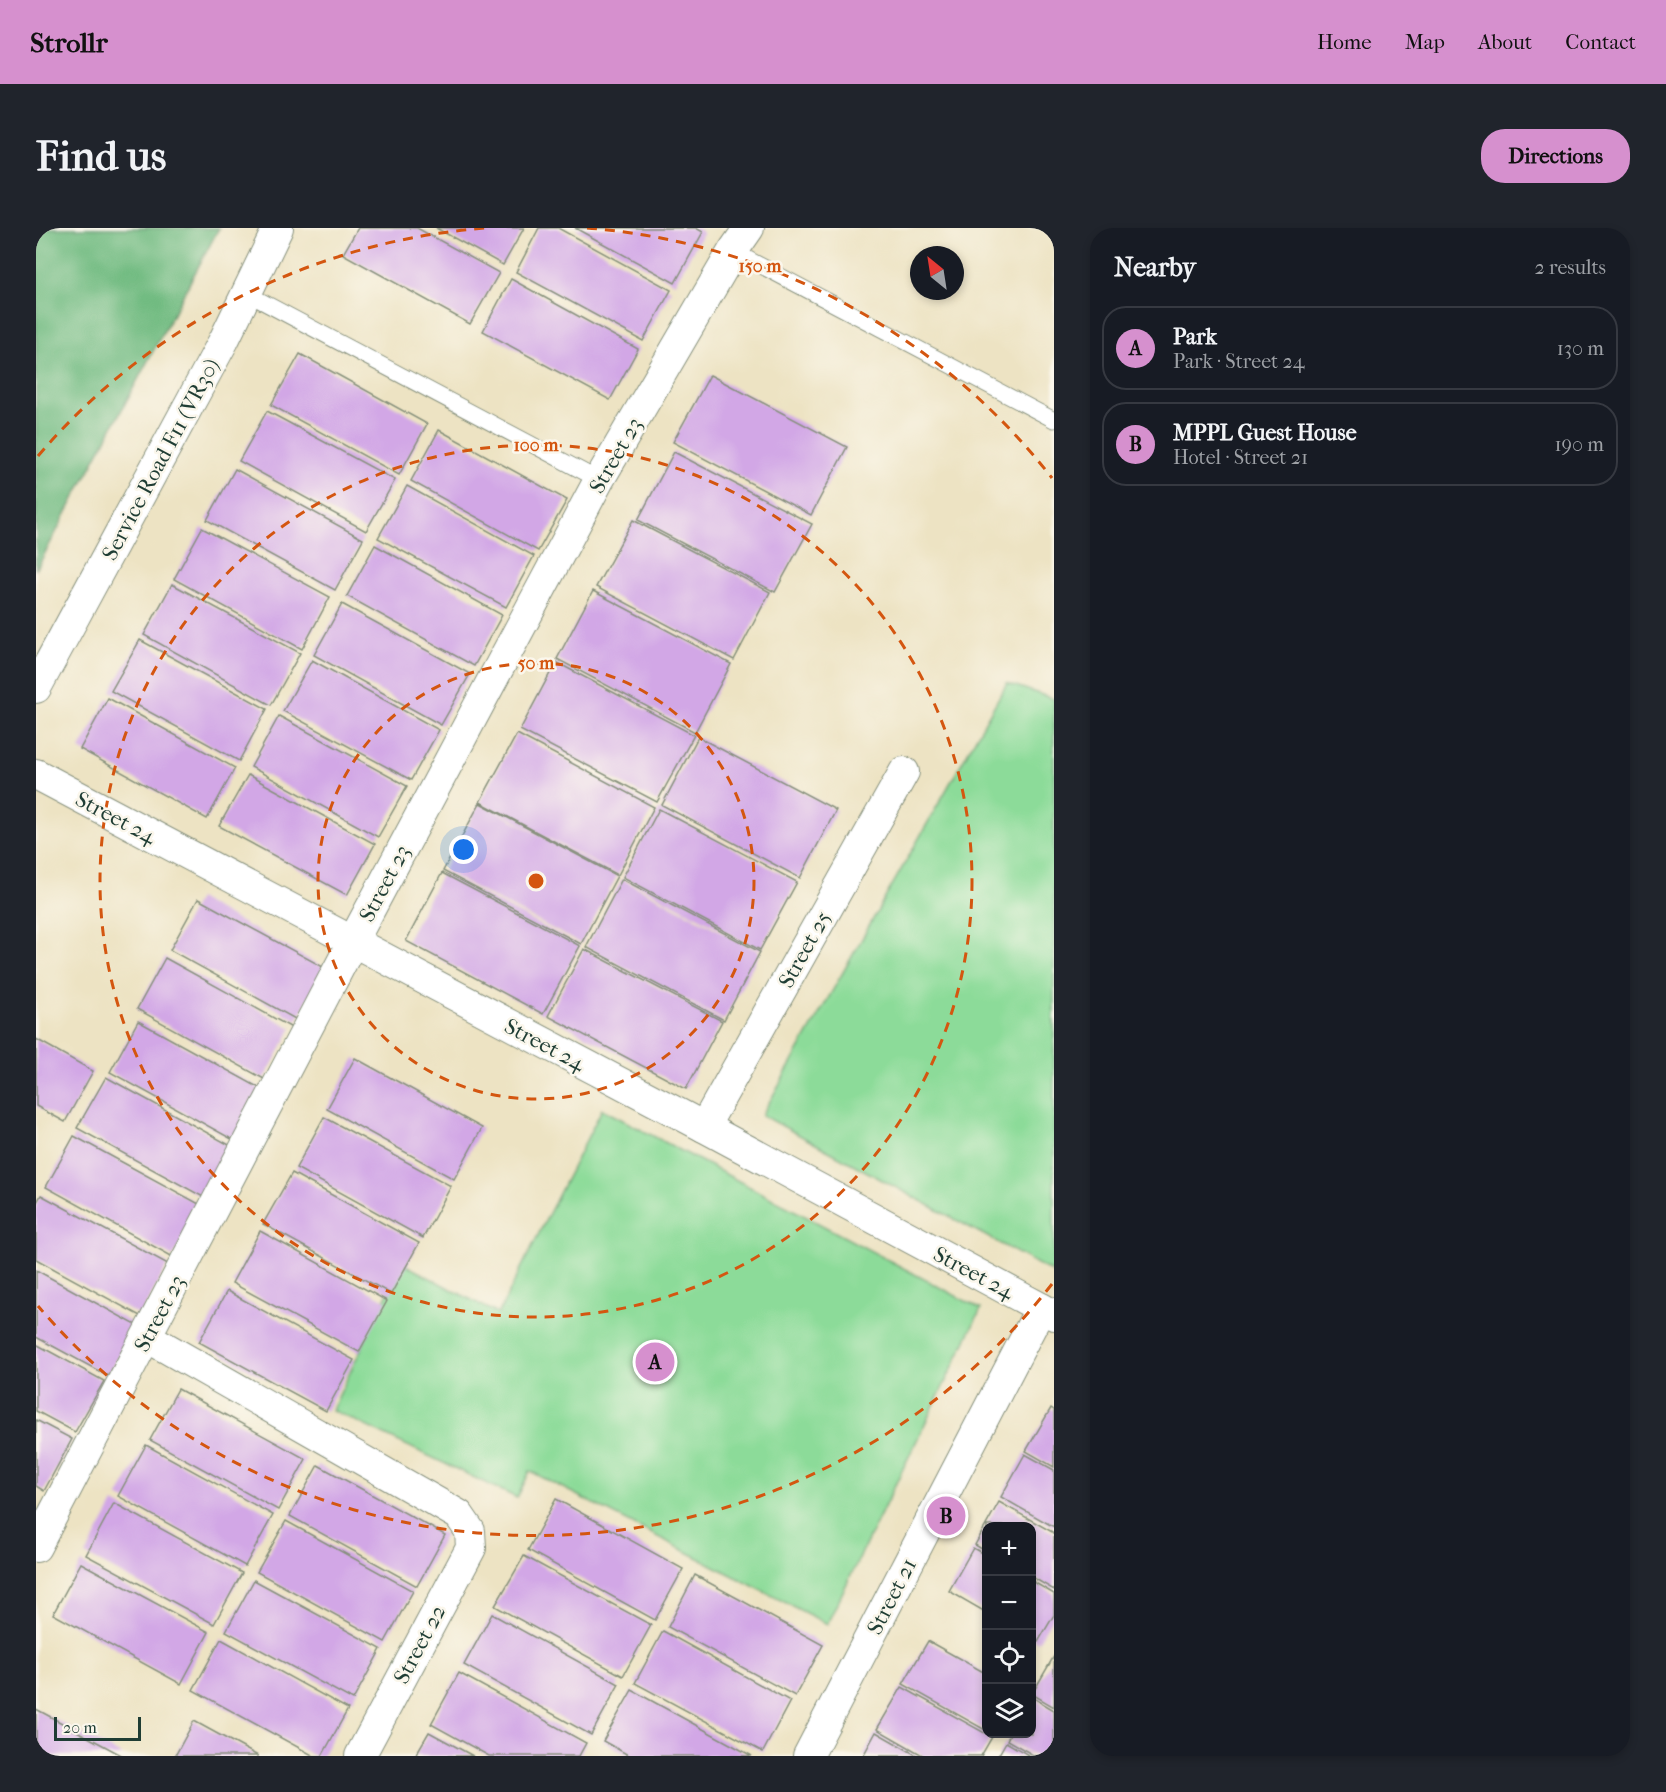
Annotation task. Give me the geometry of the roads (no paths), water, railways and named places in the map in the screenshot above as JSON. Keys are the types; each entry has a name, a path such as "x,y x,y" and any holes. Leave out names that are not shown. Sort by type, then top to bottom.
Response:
{"street":[{"name":"Service Road F11 (VR30)","path":"36,688 224,340 278,228"},
{"name":"Street 23","path":"36,1547 352,943 599,480 741,240"},
{"name":"Street 25","path":"704,1127 904,772"},
{"name":"Street 24","path":"36,774 1047,1311"},
{"name":"Street 21","path":"808,1756 1047,1311"},
{"name":"Street 22","path":"147,1336 459,1515 470,1531 471,1548 360,1756"}],"lane":[{"path":"741,240 1054,420"},
{"path":"246,293 599,480"}],"place":[{"name":"Park","path":"655,1362"},
{"name":"MPPL Guest House","path":"946,1516"}]}
